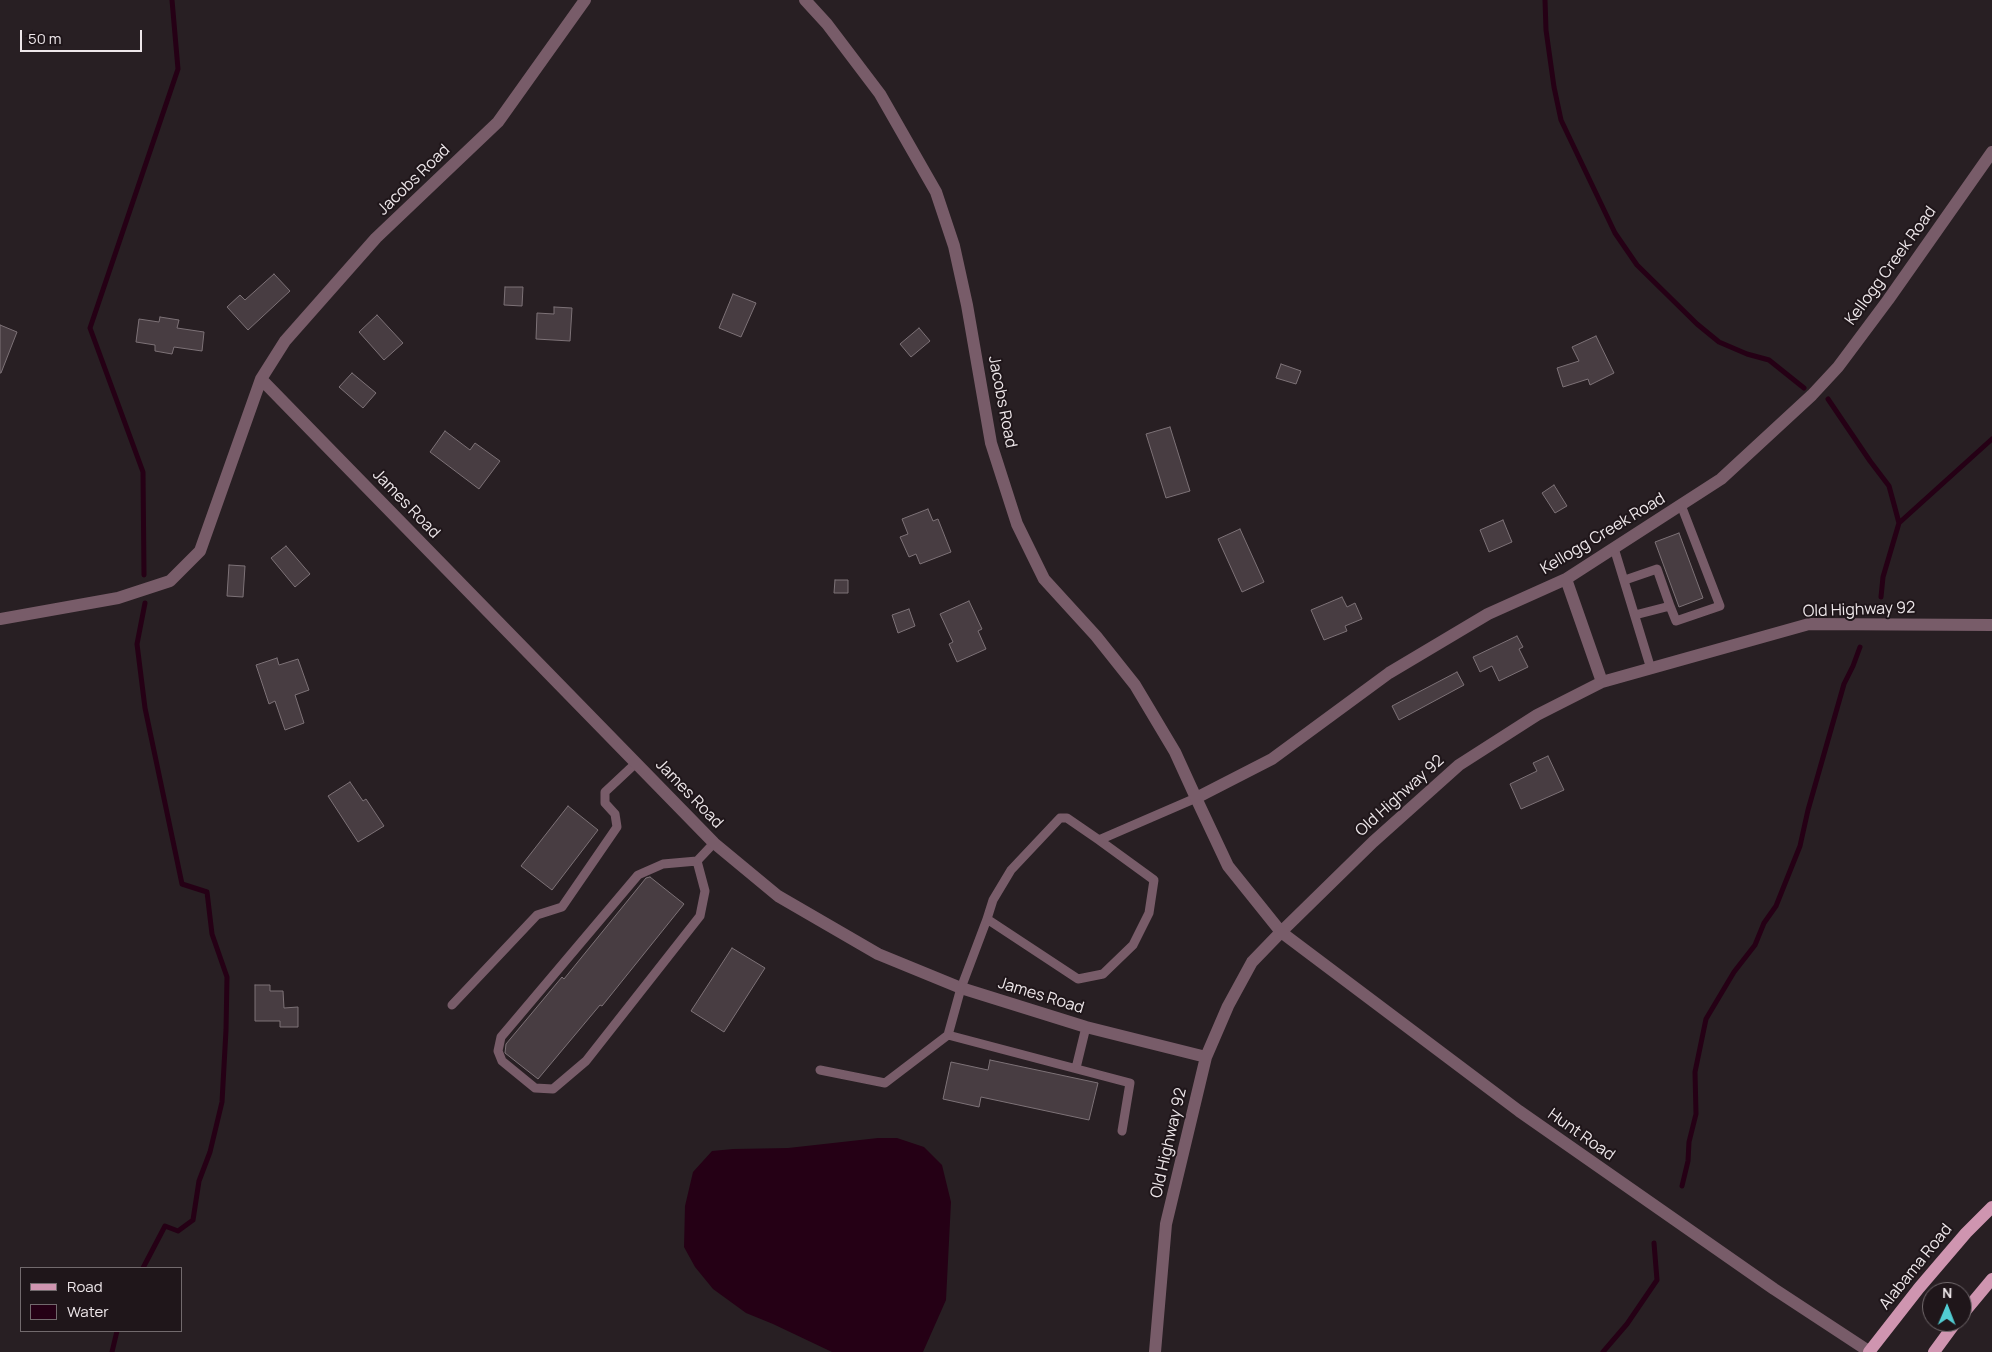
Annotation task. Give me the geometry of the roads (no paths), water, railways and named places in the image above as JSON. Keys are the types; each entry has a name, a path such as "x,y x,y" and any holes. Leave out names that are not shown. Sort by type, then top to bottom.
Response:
{"main road":[{"name":"Alabama Road","path":"1870,1352 1960,1240 1992,1207"},
{"path":"1972,1303 1992,1279"},
{"path":"1934,1352 1949,1332"}],"street":[{"name":"Jacobs Road","path":"0,619 118,598 170,581 200,551 261,379 285,341 376,238 498,122 584,0"},
{"name":"Jacobs Road","path":"805,0 827,24 880,94 936,192 954,246 967,305 992,443 1000,472 1021,532 1044,580 1096,636 1135,685 1175,752 1196,798"},
{"name":"Kellogg Creek Road","path":"1196,798 1272,760 1390,673 1488,614 1566,579 1721,479 1812,395 1838,366 1888,300 1992,152"},
{"name":"James Road","path":"261,379 714,843 778,896 878,954 961,988 1086,1027 1206,1057"},
{"path":"1566,579 1602,682"},
{"name":"Old Highway 92","path":"1155,1352 1166,1224 1206,1057 1228,1006 1252,962 1373,842 1459,765 1537,714 1602,682 1809,624 1992,625"},
{"path":"1196,798 1228,866 1281,932"},
{"name":"Hunt Road","path":"1281,932 1519,1111 1774,1289 1870,1352"}],"lane":[{"path":"1625,580 1657,569 1676,621 1720,606 1682,505"},
{"path":"1614,548 1651,668"},
{"path":"1635,615 1670,606"},
{"path":"452,1006 537,915 562,907 618,826 615,814 605,803 605,792 636,763"},
{"path":"1099,840 1196,798"},
{"path":"820,1070 885,1083 948,1034 961,988 988,919 993,900 1012,870 1060,818 1068,818 1154,880 1148,913 1133,945 1103,974 1078,979 988,919"},
{"path":"697,861 705,891 700,916 586,1061 554,1089 535,1088 502,1060 498,1051 501,1037 638,875 663,864 697,861 714,843"},
{"path":"1076,1068 1086,1027"},
{"path":"948,1034 1130,1083 1122,1131"}],"water":[{"path":"878,1138 897,1138 924,1147 942,1165 951,1202 946,1300 923,1352 832,1352 746,1313 713,1289 695,1267 684,1247 685,1206 693,1172 712,1151 788,1148"}],"waterway":[{"path":"144,575 143,472 90,328 178,69 172,0"},
{"path":"1545,0 1546,30 1561,120 1615,233 1637,265 1697,324 1719,342 1747,354 1769,360 1804,388"},
{"path":"1828,399 1889,486 1895,508 1899,523 1883,577 1881,597"},
{"path":"1899,523 1992,439"},
{"path":"144,1267 165,1226 178,1231 193,1220 199,1181 210,1152 222,1102 227,977 212,934 207,892 182,884 145,708 137,644 145,603"},
{"path":"1682,1186 1688,1161 1689,1142 1696,1114 1695,1072 1706,1019 1734,972 1755,945 1764,923 1776,906 1800,846 1808,810 1844,684 1860,647"},
{"path":"1603,1352 1627,1324 1657,1280 1654,1243"},
{"path":"112,1352 117,1332"}]}
